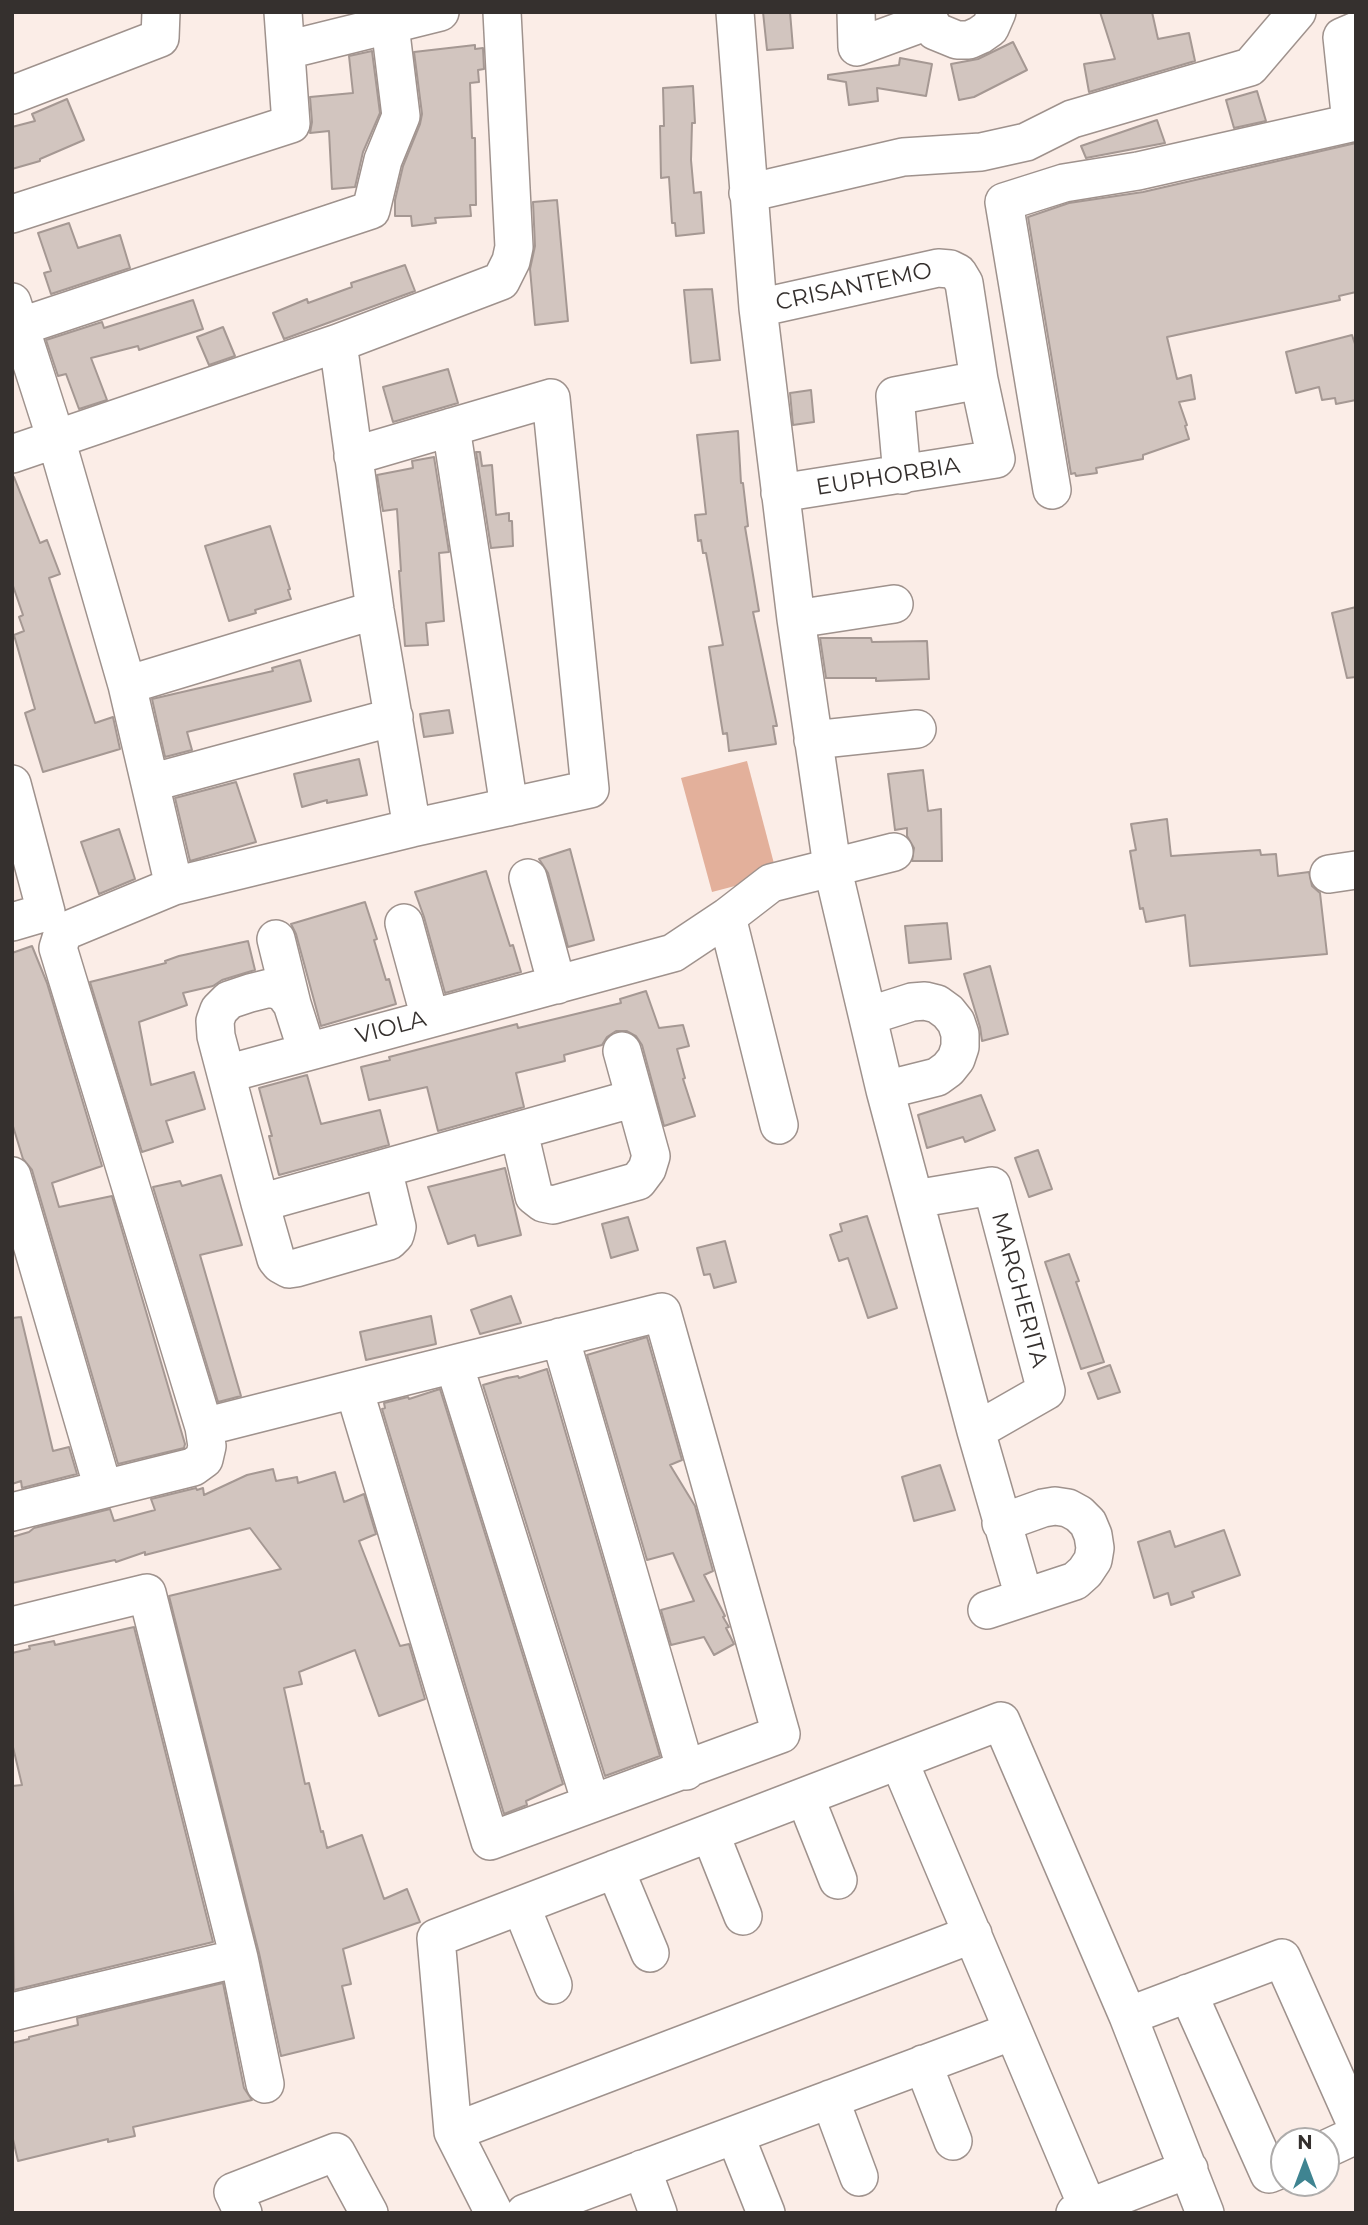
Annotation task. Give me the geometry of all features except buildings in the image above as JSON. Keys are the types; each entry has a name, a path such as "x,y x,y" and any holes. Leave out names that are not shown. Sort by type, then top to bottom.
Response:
{"street":[{"path":"12,95 160,38 161,12"},
{"path":"12,214 291,124 283,12"},
{"path":"287,50 440,12"},
{"path":"12,454 338,343 500,281 506,272 514,247 502,12"},
{"path":"735,12 758,308 796,619 832,866 885,1090 1001,1523 1024,1597"},
{"path":"856,12 857,47 926,16 935,31 957,40 969,40 990,27 997,12"},
{"path":"748,193 903,157 981,152 1026,142 1072,119 1250,67 1297,12"},
{"path":"174,886 127,685 56,439 16,315 371,210 383,160 401,116 390,25"},
{"path":"1052,491 1004,202 1064,183 1138,171 1351,123 1342,37 1356,31"},
{"name":"CRISANTEMO","path":"758,308 938,268 950,269 958,273 964,283 979,380"},
{"path":"338,343 374,610 412,828"},
{"path":"902,475 895,396 979,380"},
{"name":"EUPHORBIA","path":"780,493 996,459 979,380"},
{"path":"12,1512 193,1467 204,1459 207,1446 204,1427 58,948 63,932 174,886 412,828 590,789 551,398 353,456"},
{"path":"451,427 509,807"},
{"path":"796,619 894,604"},
{"path":"127,685 374,610"},
{"path":"150,783 394,717"},
{"path":"813,740 917,729"},
{"path":"12,784 46,912 12,922"},
{"name":"VIOLA","path":"226,1074 673,953 771,883 894,852"},
{"path":"528,878 557,985"},
{"path":"727,917 779,1125"},
{"path":"404,923 430,1018"},
{"path":"276,939 307,1051"},
{"path":"292,1004 283,992 270,988 229,1000 219,1010 215,1021 216,1036 276,1259 289,1269 296,1268 389,1241 396,1235 397,1227 383,1169"},
{"path":"868,1016 912,1002 925,1001 937,1004 948,1012 956,1022 960,1034 956,1059 948,1069 937,1077 885,1090"},
{"path":"519,1132 534,1196 543,1203 553,1205 638,1181 647,1169 650,1156 622,1051"},
{"path":"260,1203 635,1098"},
{"path":"12,1176 27,1276 103,1488"},
{"name":"MARGHERITA","path":"915,1199 992,1186 1046,1391 976,1431"},
{"path":"204,1427 354,1389 454,1364 560,1337 662,1312 781,1734 490,1841 354,1389"},
{"path":"560,1337 686,1771"},
{"path":"454,1364 591,1803"},
{"path":"987,1610 1075,1580 1086,1572 1093,1560 1095,1548 1088,1524 1079,1514 1068,1508 1055,1506 1001,1523"},
{"path":"12,1626 147,1593 239,1958 265,2084"},
{"path":"494,2213 453,2132 436,1938 1001,1721 1128,2016 1205,2213"},
{"path":"899,1761 1013,2031 1081,2210 1189,2169"},
{"path":"804,1797 838,1880"},
{"path":"710,1833 743,1916"},
{"path":"615,1869 650,1953"},
{"path":"521,1906 554,1985"},
{"path":"453,2132 973,1934"},
{"path":"12,2012 239,1958"},
{"path":"1128,2016 1282,1958 1356,2124"},
{"path":"1188,1993 1270,2174"},
{"path":"525,2213 1013,2031"},
{"path":"923,2064 953,2141"},
{"path":"830,2099 859,2177"},
{"path":"735,2135 766,2213"},
{"path":"1340,2142 1356,2135"},
{"path":"243,2213 233,2192 336,2152 369,2213"},
{"path":"642,2169 659,2213"}],"shaded area":[{"path":"747,761 777,875 712,892 681,778"}]}
